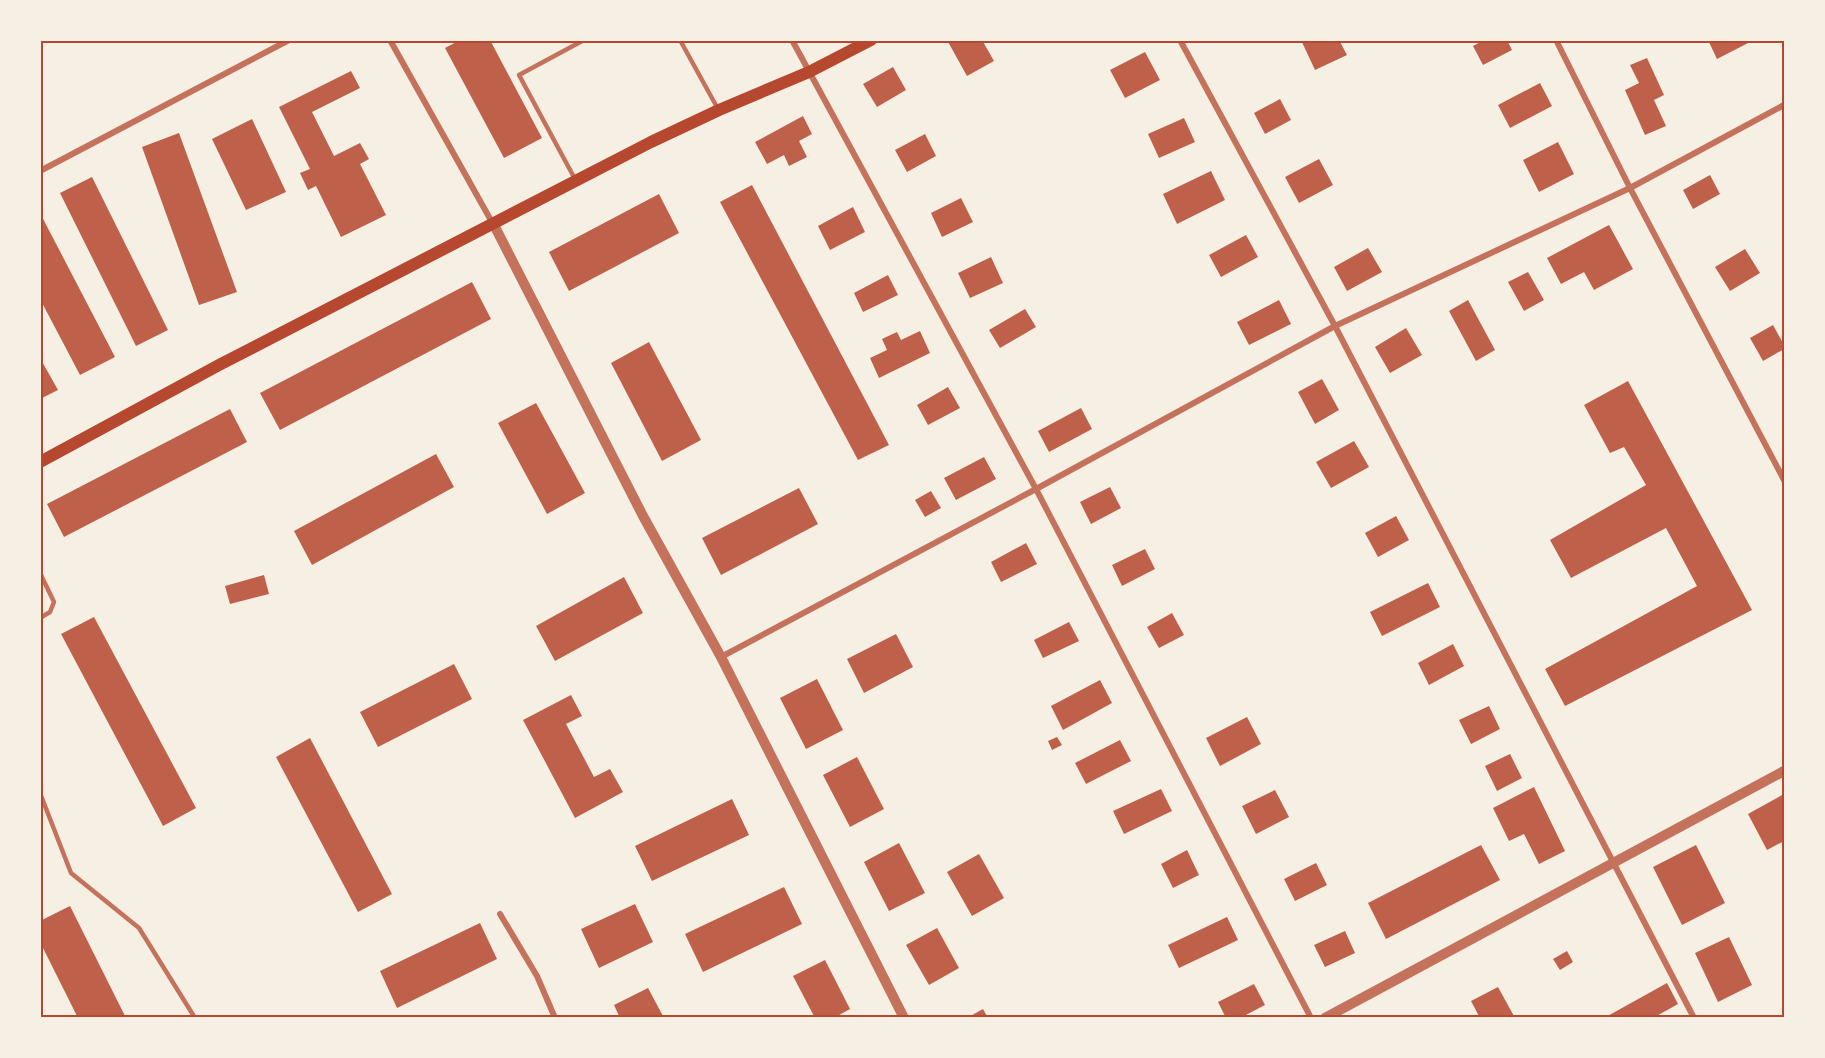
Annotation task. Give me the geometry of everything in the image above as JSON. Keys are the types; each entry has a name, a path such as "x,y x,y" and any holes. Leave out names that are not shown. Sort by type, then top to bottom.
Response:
{"main road":[{"path":"42,458 576,181 719,110 809,72 871,40"}],"street":[{"path":"40,171 289,40"},
{"path":"390,40 494,225 643,516 721,657 904,1017"},
{"path":"792,40 1036,489 1311,1017"},
{"path":"1180,40 1335,326 1694,1017"},
{"path":"1556,40 1630,188 1785,480"},
{"path":"721,657 1335,326 1630,188 1785,105"},
{"path":"1325,1017 1785,771"},
{"path":"500,914 537,976 555,1017"}],"lane":[{"path":"576,181 519,75 584,40"},
{"path":"680,40 719,110"},
{"path":"40,573 54,602 50,612 40,618"},
{"path":"40,793 71,873 139,928 195,1017"}],"building":[{"path":"460,40 490,40 542,138 504,158 445,48"},
{"path":"947,40 982,40 994,61 967,76"},
{"path":"1301,40 1339,40 1347,55 1315,70"},
{"path":"1484,40 1507,40 1512,50 1483,65 1473,46"},
{"path":"1708,40 1754,40 1717,59"},
{"path":"1145,52 1160,80 1125,98 1110,70"},
{"path":"1647,58 1664,95 1654,100 1666,126 1645,135 1625,90 1639,83 1630,65"},
{"path":"893,67 906,90 877,107 863,84"},
{"path":"351,71 360,88 312,112 334,156 360,143 369,159 360,164 386,215 341,237 316,186 308,190 300,173 310,169 279,107"},
{"path":"1540,83 1552,106 1510,128 1498,105"},
{"path":"1280,99 1291,120 1265,134 1254,113"},
{"path":"803,116 812,134 799,141 807,157 789,166 784,155 767,164 755,142"},
{"path":"1184,118 1195,142 1159,158 1148,134"},
{"path":"252,119 286,192 246,210 212,139"},
{"path":"179,133 237,292 199,305 142,147"},
{"path":"925,134 936,156 907,172 895,150"},
{"path":"1558,142 1574,174 1539,192 1523,160"},
{"path":"1319,159 1333,185 1299,203 1285,177"},
{"path":"1211,171 1225,200 1177,224 1163,194"},
{"path":"1710,175 1720,194 1693,209 1683,190"},
{"path":"92,177 168,330 136,346 60,193"},
{"path":"752,185 889,445 858,460 720,202"},
{"path":"659,194 679,233 569,291 549,252"},
{"path":"961,198 973,222 942,237 931,213"},
{"path":"853,207 865,232 830,250 818,226"},
{"path":"40,213 115,357 80,375 40,299"},
{"path":"1609,225 1633,269 1594,290 1584,272 1561,284 1547,258"},
{"path":"1246,235 1258,257 1221,277 1209,255"},
{"path":"1368,248 1382,272 1347,291 1334,267"},
{"path":"1745,249 1760,273 1730,291 1715,267"},
{"path":"991,257 1003,283 970,298 958,273"},
{"path":"1528,272 1544,300 1524,311 1508,282"},
{"path":"888,275 898,295 863,312 854,293"},
{"path":"472,282 491,319 280,430 260,393"},
{"path":"1279,300 1291,324 1249,345 1237,322"},
{"path":"1468,300 1495,350 1476,361 1449,311"},
{"path":"1025,309 1036,327 1000,348 989,330"},
{"path":"1773,325 1784,349 1763,361 1750,338"},
{"path":"1406,328 1422,355 1390,373 1375,347"},
{"path":"920,331 930,353 879,378 870,358 887,350 882,339 897,332 901,340"},
{"path":"649,342 701,440 662,461 611,363"},
{"path":"40,358 58,390 40,399"},
{"path":"1322,379 1339,410 1315,424 1298,392"},
{"path":"1628,381 1752,610 1565,706 1545,669 1697,586 1666,528 1571,578 1550,540 1646,485 1624,447 1610,453 1584,405"},
{"path":"948,387 960,408 928,425 917,405"},
{"path":"536,403 585,493 547,514 498,423"},
{"path":"1081,408 1092,429 1049,452 1038,431"},
{"path":"230,409 247,442 64,537 47,504"},
{"path":"1354,441 1369,467 1331,488 1316,462"},
{"path":"436,454 454,487 312,565 294,531"},
{"path":"984,457 996,479 956,500 944,478"},
{"path":"1110,487 1121,508 1091,524 1080,502"},
{"path":"799,488 818,524 721,575 702,538"},
{"path":"931,491 941,508 925,517 915,500"},
{"path":"1396,516 1409,540 1378,557 1365,533"},
{"path":"1026,543 1037,564 1001,582 991,562"},
{"path":"1145,549 1155,569 1122,586 1112,565"},
{"path":"264,575 269,594 230,604 225,586"},
{"path":"624,577 643,613 555,661 536,626"},
{"path":"1428,583 1440,607 1382,636 1370,612"},
{"path":"1172,613 1184,635 1159,648 1147,627"},
{"path":"94,617 196,808 163,826 61,634"},
{"path":"1069,622 1079,641 1043,658 1034,640"},
{"path":"896,634 913,667 864,693 847,659"},
{"path":"1453,644 1464,666 1429,685 1418,663"},
{"path":"454,664 472,699 378,747 360,712"},
{"path":"817,679 843,730 806,749 780,698"},
{"path":"1100,680 1112,703 1063,730 1051,706"},
{"path":"571,695 582,716 566,724 594,777 610,769 623,792 575,818 523,720"},
{"path":"1489,706 1500,729 1471,744 1459,720"},
{"path":"1247,717 1261,744 1220,766 1206,738"},
{"path":"1057,737 1062,745 1052,750 1048,741"},
{"path":"310,738 392,894 358,912 276,757"},
{"path":"1120,740 1131,761 1086,784 1075,763"},
{"path":"1510,754 1522,778 1497,791 1485,766"},
{"path":"857,757 884,809 850,827 823,775"},
{"path":"1534,787 1565,851 1539,864 1524,834 1509,841 1493,808"},
{"path":"1161,789 1172,811 1124,834 1113,811"},
{"path":"1275,790 1289,817 1256,834 1242,806"},
{"path":"1784,794 1784,841 1767,850 1748,814"},
{"path":"732,799 749,835 652,881 635,846"},
{"path":"899,843 925,893 889,911 864,862"},
{"path":"1481,845 1500,880 1386,939 1368,903"},
{"path":"1696,845 1725,903 1682,925 1653,867"},
{"path":"1187,850 1199,875 1173,888 1161,864"},
{"path":"979,854 1004,898 972,916 947,872"},
{"path":"1316,863 1327,885 1295,901 1284,879"},
{"path":"784,887 802,924 703,972 685,934"},
{"path":"635,904 653,942 599,968 581,929"},
{"path":"70,906 126,1018 78,1018 40,942 40,921"},
{"path":"1227,917 1238,940 1179,968 1168,945"},
{"path":"480,923 497,959 397,1008 380,971"},
{"path":"937,928 959,968 929,985 906,945"},
{"path":"1345,931 1355,953 1325,967 1314,945"},
{"path":"1729,937 1752,985 1718,1002 1695,953"},
{"path":"1567,951 1573,962 1560,970 1553,959"},
{"path":"825,960 850,1009 834,1018 815,1018 793,976"},
{"path":"1667,983 1678,1004 1653,1018 1604,1018"},
{"path":"1254,984 1265,1005 1240,1018 1226,1018 1218,1002"},
{"path":"1498,987 1515,1018 1480,1018 1471,1001"},
{"path":"648,988 664,1018 620,1018 614,1005"},
{"path":"983,1009 988,1018 967,1018"}]}
